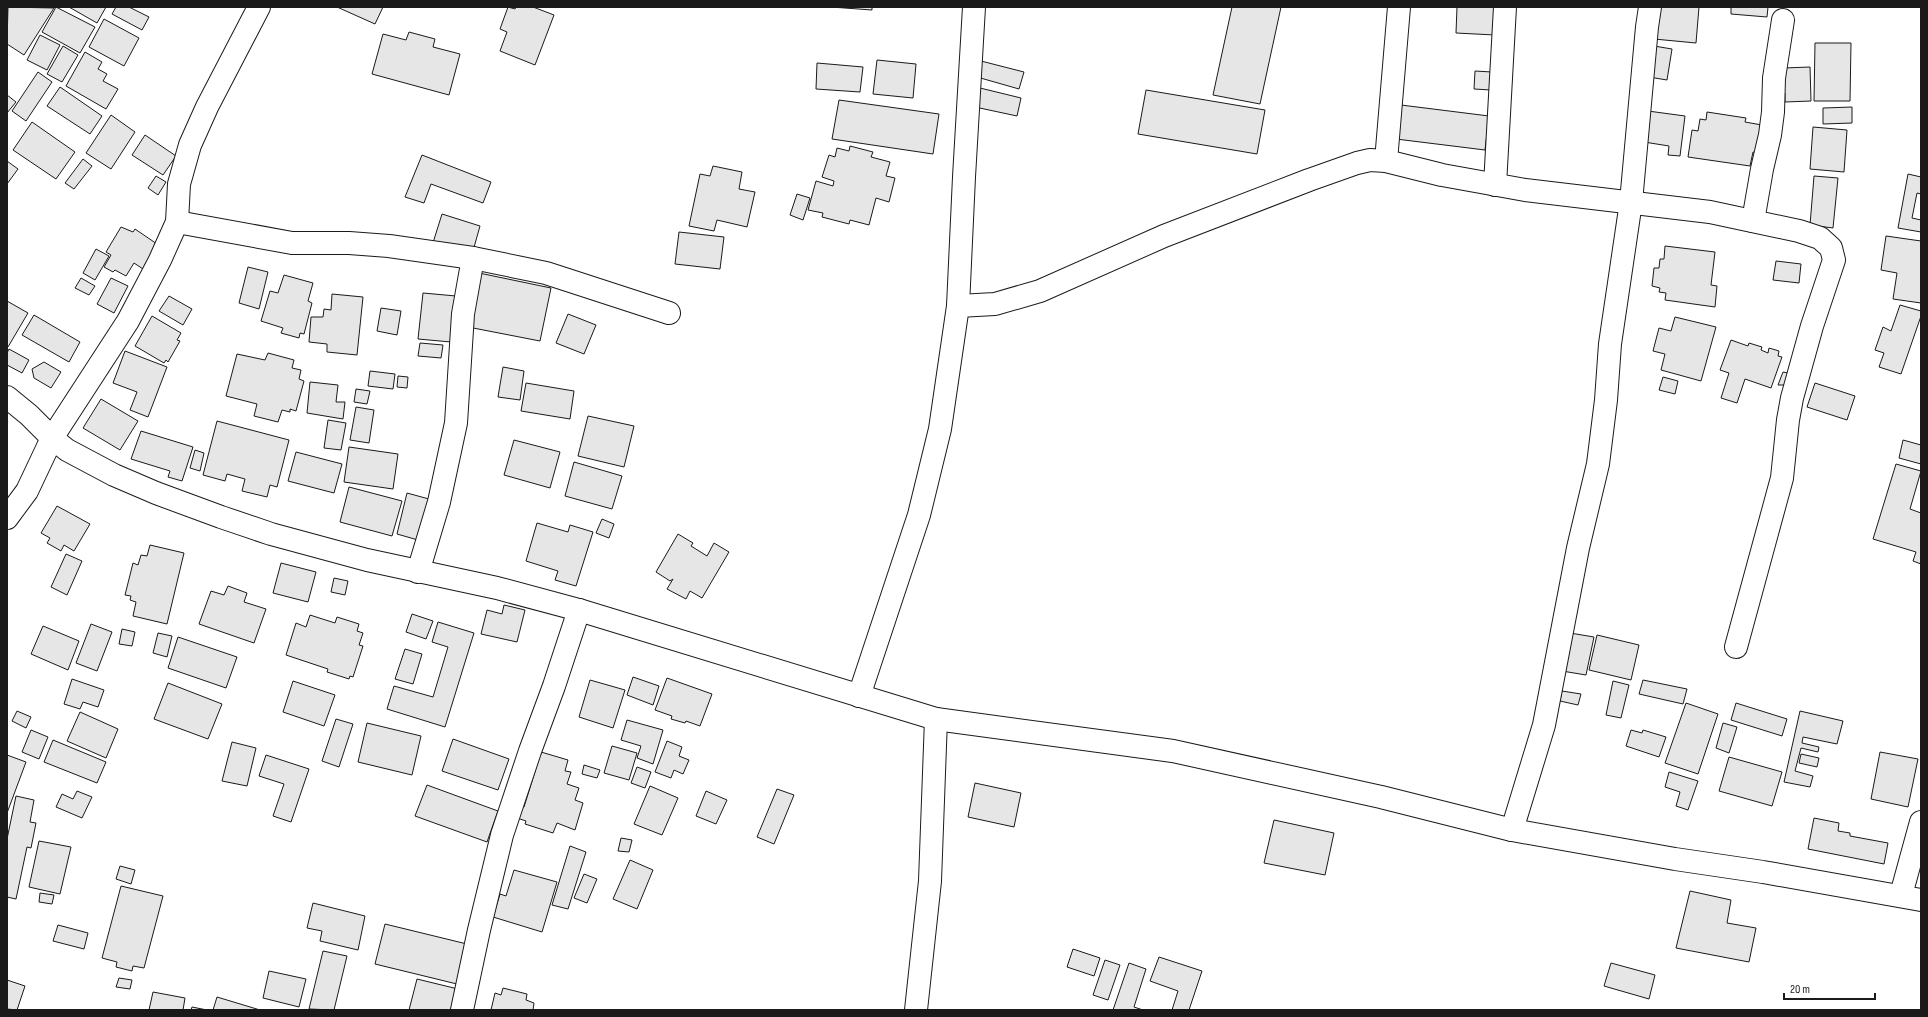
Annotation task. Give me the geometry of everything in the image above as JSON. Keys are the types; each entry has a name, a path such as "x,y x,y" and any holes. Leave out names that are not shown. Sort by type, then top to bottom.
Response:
{"street":[{"path":"7,518 26,491 52,438 128,321 160,260 177,222 178,184 190,145 207,108 260,7"},
{"path":"859,696 919,515 937,443 958,306 974,7"},
{"path":"1386,160 1399,7"},
{"path":"1495,185 1505,7"},
{"path":"1512,830 1544,725 1577,555 1598,464 1606,400 1610,344 1631,202 1646,27 1650,7"},
{"path":"1753,221 1774,112 1774,78 1783,20"},
{"path":"958,306 995,304 1026,296 1080,274 1144,244 1296,185 1357,163 1386,160 1495,185 1710,212 1799,231 1820,238 1830,248 1834,260 1812,326 1792,398 1782,478 1736,647"},
{"path":"177,222 292,243 384,245 473,258 546,273 669,313"},
{"path":"418,572 439,502 456,423 463,314 473,258"},
{"path":"7,397 30,415 52,438 67,450 114,475 156,493 221,517 316,547 418,572 497,588 579,610 936,719 1173,751 1382,797 1512,830 1911,898 1921,822"},
{"path":"462,1010 479,930 502,836 579,610"},
{"path":"916,1010 930,881 936,719"}],"building":[{"path":"8,7 54,8 24,55 7,44"},
{"path":"56,7 95,27 80,53 42,32"},
{"path":"69,7 106,7 97,23"},
{"path":"116,7 129,7 149,17 142,30 112,14"},
{"path":"337,7 383,7 375,24"},
{"path":"508,7 515,9 516,7 533,7 554,15 535,65 500,51 507,32 500,29"},
{"path":"831,7 872,7 872,10"},
{"path":"1232,7 1281,7 1260,104 1213,95"},
{"path":"1457,7 1496,7 1495,35 1456,33"},
{"path":"1657,7 1699,7 1696,43 1654,39"},
{"path":"1731,7 1768,7 1767,17 1731,14"},
{"path":"104,19 139,38 124,66 89,47"},
{"path":"409,32 435,39 433,47 460,54 449,95 372,74 383,34 406,40"},
{"path":"40,35 60,45 47,70 27,60"},
{"path":"1815,43 1851,43 1850,101 1814,101"},
{"path":"63,46 78,55 62,82 47,74"},
{"path":"1654,46 1672,49 1667,80 1649,77"},
{"path":"85,52 102,62 98,69 107,74 103,81 118,89 106,109 66,86"},
{"path":"877,60 916,64 913,98 873,94"},
{"path":"981,61 1024,72 1019,89 977,77"},
{"path":"817,63 863,67 860,92 816,89"},
{"path":"1810,67 1811,101 1785,102 1785,93 1778,94 1784,68"},
{"path":"1475,71 1492,72 1491,90 1474,89"},
{"path":"38,72 52,82 26,121 12,111"},
{"path":"60,87 102,116 90,134 47,106"},
{"path":"980,88 1021,98 1017,116 975,107"},
{"path":"1146,90 1265,110 1257,154 1138,134"},
{"path":"7,95 16,102 7,113"},
{"path":"839,100 939,114 933,154 832,139"},
{"path":"1401,105 1489,116 1485,150 1396,139"},
{"path":"1852,107 1852,123 1823,124 1823,108"},
{"path":"1648,111 1685,116 1680,156 1668,155 1669,146 1644,142"},
{"path":"1707,112 1746,118 1745,122 1762,125 1757,153 1753,152 1750,166 1688,157 1692,130 1698,131 1700,119 1706,120"},
{"path":"111,115 135,132 111,169 86,153"},
{"path":"32,122 75,152 56,179 13,150"},
{"path":"1813,127 1847,130 1844,172 1810,169"},
{"path":"145,135 176,156 163,175 132,155"},
{"path":"850,146 873,152 871,157 890,162 886,176 895,178 889,202 876,198 869,225 850,220 849,224 822,217 823,213 808,210 816,181 833,186 834,181 822,177 829,155 835,157 837,148 849,151"},
{"path":"422,155 491,182 483,203 431,184 424,203 405,197"},
{"path":"83,159 92,166 74,189 65,183"},
{"path":"7,161 18,169 7,184"},
{"path":"713,166 742,172 739,189 755,192 747,227 717,220 714,231 689,226 700,174 710,176"},
{"path":"1908,174 1921,177 1921,194 1917,193 1912,218 1921,220 1921,232 1898,228"},
{"path":"156,176 166,182 158,195 148,188"},
{"path":"1814,176 1838,178 1833,228 1810,225"},
{"path":"797,194 810,198 803,220 790,215"},
{"path":"442,214 480,226 471,258 432,246"},
{"path":"121,227 133,232 135,229 157,244 143,269 134,263 126,276 115,270 113,272 104,267 111,255 106,252"},
{"path":"679,232 724,237 720,269 675,264"},
{"path":"1886,236 1921,241 1921,303 1893,299 1897,273 1881,270"},
{"path":"1665,246 1715,252 1711,285 1717,286 1715,307 1665,300 1666,293 1659,292 1660,288 1652,286 1654,268 1659,268 1660,259 1664,259"},
{"path":"96,249 109,256 95,280 83,273"},
{"path":"1776,261 1801,264 1799,283 1773,280"},
{"path":"248,267 268,272 259,309 239,303"},
{"path":"479,273 551,288 540,341 468,327"},
{"path":"284,275 313,283 308,301 312,303 304,334 300,333 299,338 281,333 283,328 261,321 270,291 278,293"},
{"path":"81,278 95,286 89,295 75,288"},
{"path":"111,278 128,286 114,313 97,304"},
{"path":"423,293 456,296 451,342 418,339"},
{"path":"332,294 363,297 357,355 327,352 327,344 309,342 311,317 323,317 324,309 331,310"},
{"path":"169,296 192,309 183,325 159,311"},
{"path":"7,301 28,313 8,347 7,346"},
{"path":"1900,305 1921,311 1921,316 1901,374 1879,367 1884,353 1875,350 1883,327 1891,331"},
{"path":"381,308 401,311 397,335 377,331"},
{"path":"568,314 596,325 584,354 556,343"},
{"path":"34,315 80,342 69,362 22,335"},
{"path":"152,316 181,333 177,340 180,341 168,362 166,360 164,363 135,346"},
{"path":"1675,317 1716,327 1701,381 1661,370 1665,354 1653,351 1659,328 1671,331"},
{"path":"1731,340 1748,346 1749,343 1762,347 1761,350 1768,353 1769,348 1779,351 1778,356 1782,357 1771,388 1745,379 1737,403 1721,398 1729,373 1720,370"},
{"path":"420,343 443,345 441,358 418,356"},
{"path":"9,349 29,360 22,373 7,365 7,353"},
{"path":"125,351 167,367 148,417 130,410 137,392 113,383"},
{"path":"268,353 294,360 292,368 301,370 299,379 304,381 296,411 290,409 290,412 282,410 278,422 254,416 257,404 226,396 237,354 265,360"},
{"path":"44,362 61,372 51,388 34,378 32,369"},
{"path":"503,367 524,371 520,400 498,397"},
{"path":"370,371 395,374 393,389 368,386"},
{"path":"1783,372 1794,374 1786,385 1778,385"},
{"path":"398,376 408,377 407,388 397,387"},
{"path":"1663,377 1678,381 1675,394 1659,390"},
{"path":"310,382 338,385 336,402 345,402 343,419 307,413"},
{"path":"526,383 574,391 570,419 521,411"},
{"path":"1815,383 1855,396 1847,420 1807,407"},
{"path":"356,389 370,391 367,404 354,402"},
{"path":"101,399 138,421 120,450 83,428"},
{"path":"356,407 374,410 369,443 350,440"},
{"path":"588,416 634,426 624,467 578,456"},
{"path":"328,420 346,423 341,450 324,448"},
{"path":"217,421 289,440 277,487 270,485 267,497 242,491 245,479 227,474 225,481 203,475"},
{"path":"141,431 193,447 182,481 168,477 170,471 131,459"},
{"path":"514,440 560,452 550,488 504,475"},
{"path":"1903,440 1921,445 1921,464 1899,458"},
{"path":"349,447 398,454 393,489 344,482"},
{"path":"195,450 204,453 200,471 190,468"},
{"path":"296,452 342,464 334,493 288,481"},
{"path":"574,462 622,476 612,509 565,496"},
{"path":"1896,464 1921,471 1910,509 1921,513 1921,564 1913,561 1916,552 1873,539"},
{"path":"349,487 402,501 392,536 340,522"},
{"path":"407,493 429,499 418,540 397,534"},
{"path":"57,506 90,524 74,551 64,545 61,551 47,543 50,538 41,533"},
{"path":"602,519 614,524 609,538 596,533"},
{"path":"537,523 568,532 570,525 593,532 576,586 555,580 558,571 526,561"},
{"path":"678,534 693,543 691,546 707,556 714,543 729,552 702,598 690,591 686,599 667,589 673,579 670,581 656,572"},
{"path":"150,545 184,553 167,624 133,616 136,602 130,600 131,596 125,595 133,563 138,565 141,555 147,556"},
{"path":"66,554 82,561 67,595 51,587"},
{"path":"281,563 316,572 308,602 273,593"},
{"path":"334,578 348,581 345,595 331,592"},
{"path":"228,586 247,593 244,602 266,609 254,643 199,624 211,591 224,595"},
{"path":"504,605 525,610 517,642 481,634 487,610 502,614"},
{"path":"412,614 433,621 426,639 406,632"},
{"path":"310,615 335,623 337,617 359,624 357,631 363,633 359,645 363,646 353,677 350,676 349,679 327,672 328,669 286,655 296,623 306,627"},
{"path":"438,622 474,633 445,727 387,709 394,686 433,697 448,647 432,642"},
{"path":"91,624 112,632 97,671 76,663"},
{"path":"43,626 79,641 68,670 31,654"},
{"path":"122,629 135,632 132,646 119,644"},
{"path":"158,633 172,636 167,657 153,653"},
{"path":"1570,633 1594,637 1586,675 1562,671"},
{"path":"1597,635 1639,645 1631,680 1589,670"},
{"path":"178,637 237,657 226,688 168,668"},
{"path":"405,649 422,654 413,684 395,679"},
{"path":"633,677 659,686 653,705 627,695"},
{"path":"667,678 712,694 700,726 686,721 685,723 671,719 672,716 655,710"},
{"path":"72,679 104,690 98,707 83,702 80,709 64,704"},
{"path":"590,680 625,690 613,728 579,717"},
{"path":"1643,680 1687,689 1683,704 1639,694"},
{"path":"293,681 335,695 324,726 283,712"},
{"path":"1613,681 1629,685 1621,718 1606,715"},
{"path":"168,683 222,704 208,739 154,719"},
{"path":"1562,691 1581,694 1578,705 1560,701"},
{"path":"1686,703 1718,714 1698,774 1665,763"},
{"path":"1736,703 1787,719 1782,736 1731,720"},
{"path":"17,711 31,717 26,728 12,721"},
{"path":"1800,711 1843,721 1837,744 1803,737 1802,743 1819,747 1818,752 1801,748 1795,771 1813,776 1810,787 1784,782"},
{"path":"80,712 118,729 106,758 67,741"},
{"path":"336,719 353,724 339,767 322,761"},
{"path":"627,720 663,730 653,764 637,758 641,746 621,740"},
{"path":"367,723 421,736 412,775 358,762"},
{"path":"1723,723 1737,727 1729,753 1716,748"},
{"path":"31,730 48,737 39,759 22,752"},
{"path":"1631,730 1642,733 1643,730 1666,737 1659,757 1626,746"},
{"path":"453,739 509,759 498,790 442,771"},
{"path":"53,740 106,762 97,783 44,762"},
{"path":"667,741 682,747 679,756 689,760 683,774 674,770 671,778 655,772"},
{"path":"232,742 256,748 247,786 222,781"},
{"path":"612,746 637,753 629,780 604,773"},
{"path":"541,752 568,760 565,771 571,772 567,784 579,788 575,800 583,803 575,830 557,823 553,833 525,824 526,821 514,817 518,805 524,807"},
{"path":"1880,752 1918,759 1908,807 1871,799"},
{"path":"1801,754 1819,758 1817,767 1799,763"},
{"path":"7,755 26,762 7,813"},
{"path":"266,755 309,769 291,822 273,816 284,784 259,776"},
{"path":"1729,757 1782,772 1772,806 1719,791"},
{"path":"584,765 600,770 597,778 582,774"},
{"path":"637,767 651,772 645,788 631,783"},
{"path":"1669,772 1698,781 1688,810 1676,806 1680,792 1665,787"},
{"path":"975,783 1021,793 1014,827 968,817"},
{"path":"427,785 498,811 487,842 415,816"},
{"path":"650,786 678,798 662,835 634,824"},
{"path":"777,789 794,795 774,844 757,837"},
{"path":"77,791 92,797 82,818 56,807 62,794 73,799"},
{"path":"706,791 727,800 716,824 696,816"},
{"path":"16,796 34,800 30,822 36,823 31,848 27,847 16,899 7,897 7,839"},
{"path":"1814,818 1839,823 1838,831 1850,833 1850,836 1888,843 1884,864 1808,849"},
{"path":"1274,820 1334,833 1325,875 1264,863"},
{"path":"621,838 632,840 629,852 618,851"},
{"path":"39,841 71,847 60,894 29,887"},
{"path":"570,846 586,852 568,909 552,905"},
{"path":"630,860 653,870 637,909 613,899"},
{"path":"120,866 135,870 131,884 116,879"},
{"path":"514,870 557,882 542,932 493,917 500,894 506,896"},
{"path":"584,874 597,879 587,903 574,898"},
{"path":"121,886 163,896 144,968 133,966 132,971 116,967 117,962 102,958"},
{"path":"1690,891 1731,900 1727,923 1756,928 1749,962 1676,948"},
{"path":"40,893 54,895 52,904 39,902"},
{"path":"313,903 365,916 358,950 320,941 322,931 307,928"},
{"path":"385,924 467,944 457,984 375,964"},
{"path":"58,925 88,933 84,949 53,941"},
{"path":"1073,949 1100,958 1094,976 1067,967"},
{"path":"323,951 347,956 334,1010 309,1009"},
{"path":"1159,957 1202,971 1189,1010 1172,1010 1178,991 1150,981"},
{"path":"1105,960 1120,965 1108,1000 1093,995"},
{"path":"1129,963 1146,969 1134,1007 1143,1010 1113,1010"},
{"path":"1611,963 1655,975 1649,999 1604,986"},
{"path":"269,971 306,979 299,1007 263,998"},
{"path":"119,978 132,980 130,989 116,987"},
{"path":"417,979 458,989 453,1010 409,1010"},
{"path":"7,980 25,986 17,1010 7,1009"},
{"path":"503,988 527,994 526,1000 534,1003 533,1010 491,1010 495,993 501,995"},
{"path":"153,992 185,998 183,1010 149,1010"},
{"path":"217,997 260,1010 213,1010"},
{"path":"192,1007 207,1010 191,1010"}]}
